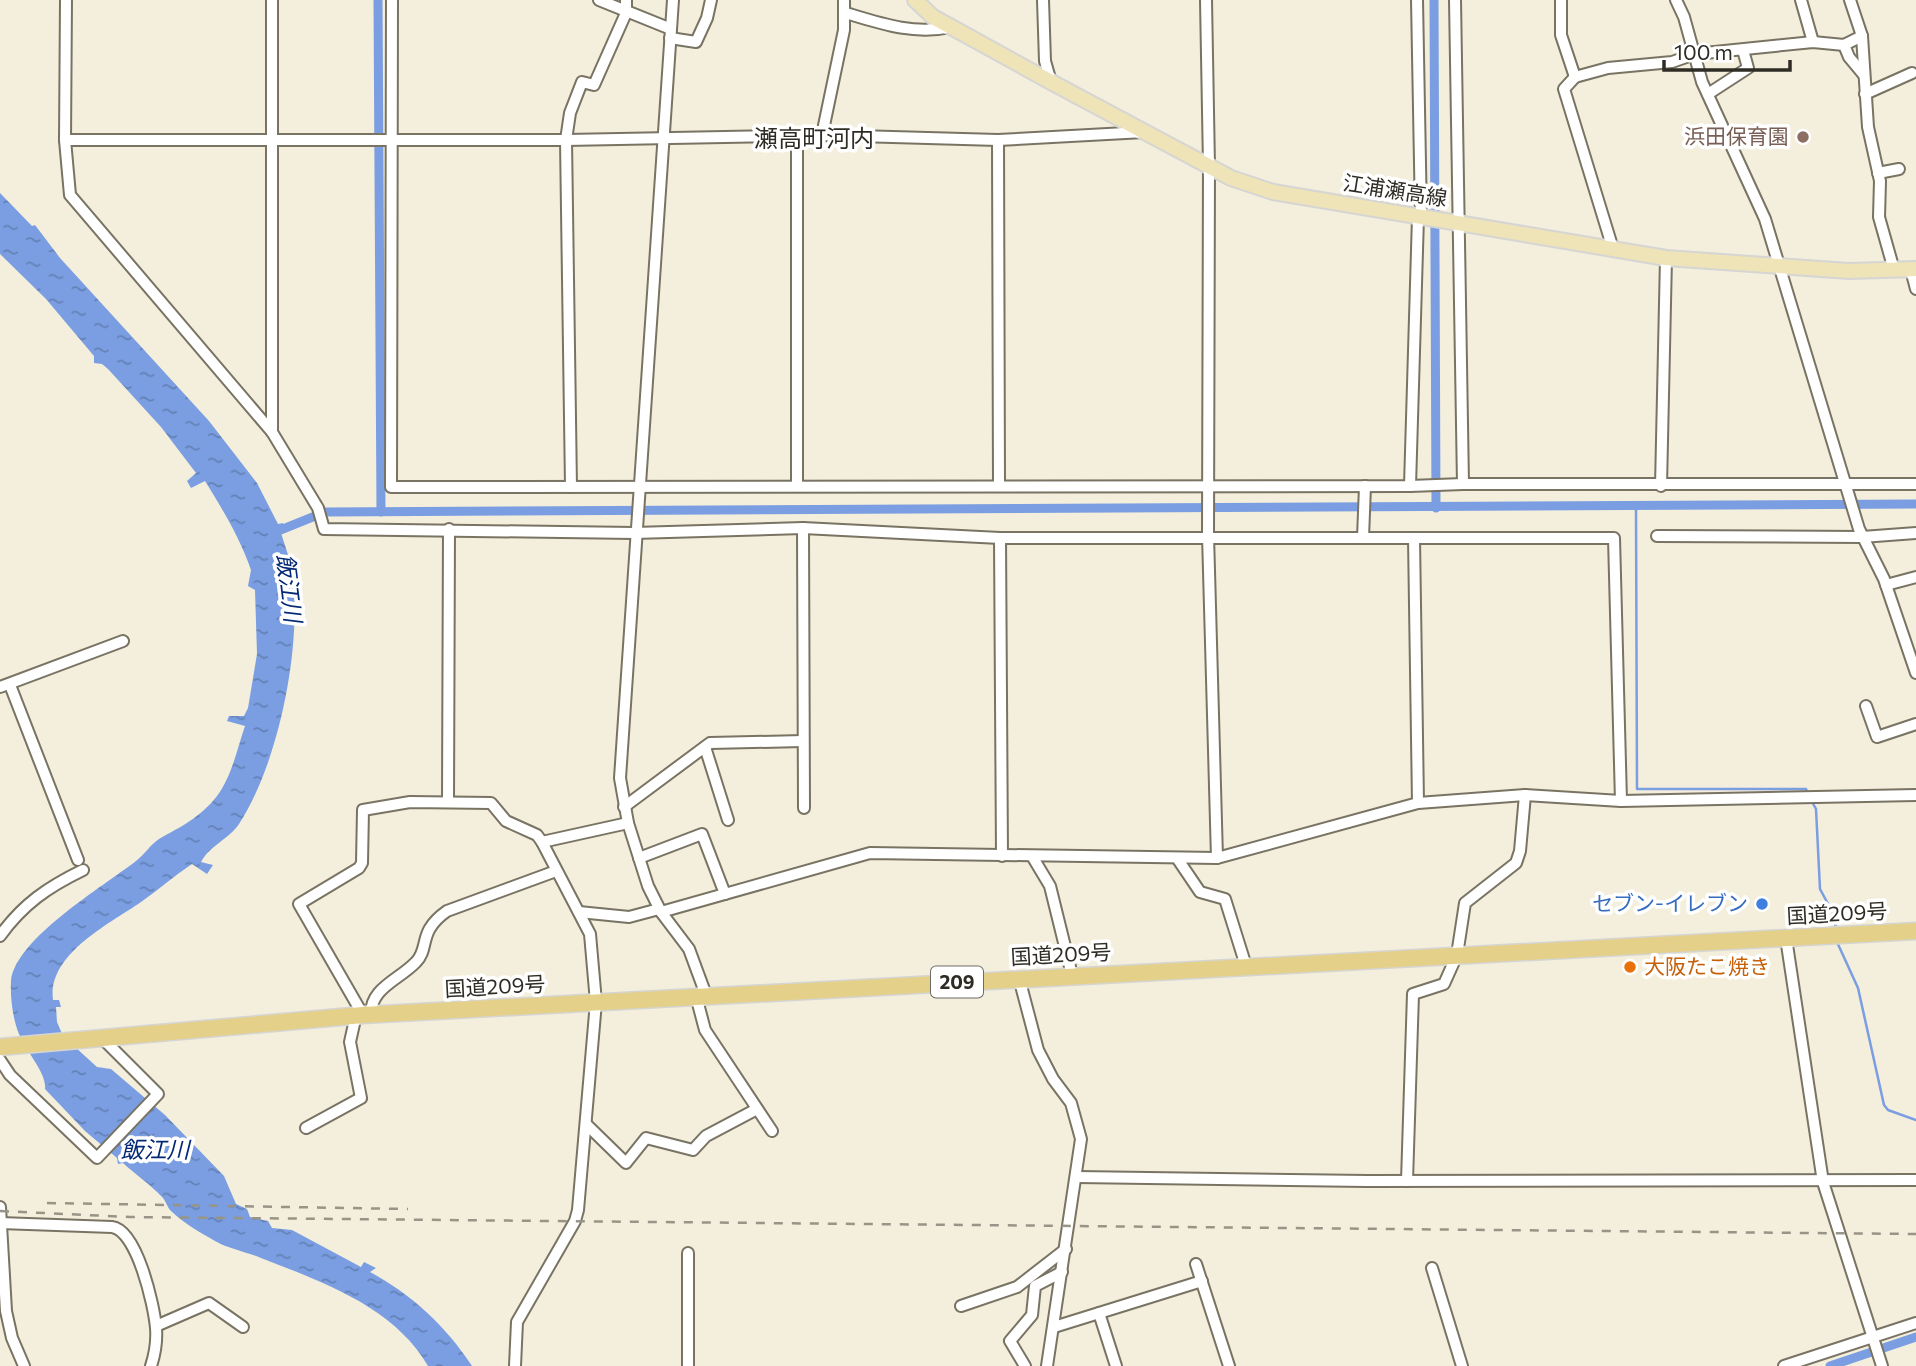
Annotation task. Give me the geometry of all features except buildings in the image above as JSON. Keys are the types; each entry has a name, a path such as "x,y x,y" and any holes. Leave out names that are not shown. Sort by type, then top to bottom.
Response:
{"highway":[{"name":"国道209号","path":"0,1047 363,1015 1916,931"}],"main road":[{"name":"江浦瀬高線","path":"915,0 933,17 1249,186 1666,258 1778,267 1914,269"}],"street":[{"path":"66,0 65,140 70,195 272,432 318,508 324,529 634,533 803,528 1000,538 1363,535 1414,538 1614,538 1621,801"},
{"path":"272,0 272,432"},
{"path":"392,0 391,487 571,487 638,490 797,486 1365,488 1463,484 1847,489 1916,484"},
{"path":"599,0 670,34 696,42 708,18 711,0"},
{"path":"571,487 566,140 570,113 582,82 594,85 626,13 626,0"},
{"path":"673,0 634,533 620,778 628,823 660,911 689,949 701,995 705,1030 772,1131"},
{"path":"822,135 844,15 844,0"},
{"path":"1043,0 1045,61 1051,82"},
{"path":"1206,0 1209,166 1208,537 1217,858"},
{"path":"1410,486 1419,217 1417,0"},
{"path":"1455,0 1455,222 1463,484"},
{"path":"1561,0 1561,35 1575,77"},
{"path":"1676,0 1708,94 1759,203 1860,533 1886,585 1916,673"},
{"path":"1801,0 1813,42"},
{"path":"1850,0 1862,36 1868,127 1882,201 1879,217 1894,270"},
{"path":"844,15 846,13 893,27 927,32 951,27"},
{"path":"1613,249 1564,89 1575,77 1608,68 1672,62 1695,54 1813,42 1844,45 1862,36"},
{"path":"1844,45 1849,57 1864,75"},
{"path":"1708,94 1748,68 1743,50"},
{"path":"1865,94 1912,73"},
{"path":"65,140 274,137 566,140 797,135 998,140 1145,132"},
{"path":"797,135 797,486"},
{"path":"998,140 999,486"},
{"path":"1878,173 1899,169"},
{"path":"1661,486 1666,258"},
{"path":"1914,269 1916,289"},
{"path":"1363,535 1365,488"},
{"path":"803,528 804,808"},
{"path":"448,802 449,529"},
{"path":"1657,536 1916,533"},
{"path":"1000,538 1002,856"},
{"path":"1414,538 1418,803"},
{"path":"1886,585 1916,577"},
{"path":"0,936 29,901 80,865 5,686 123,641"},
{"path":"1866,706 1877,737 1916,724"},
{"path":"624,807 710,743 803,741"},
{"path":"705,747 728,820"},
{"path":"1407,1181 1413,993 1444,985 1457,955 1465,903 1516,863 1520,851 1525,795"},
{"path":"579,912 629,917 660,911 870,853 1217,858 1418,803 1525,795 1621,801 1916,795"},
{"path":"363,1015 299,904 359,868 362,863 363,810 410,802 491,803 506,821 537,835 590,934 596,1002 575,1221 527,1299 517,1322 515,1366"},
{"path":"542,842 628,823"},
{"path":"639,858 702,834 725,894"},
{"path":"1032,856 1050,886 1072,975"},
{"path":"1177,858 1200,892 1226,899 1246,966"},
{"path":"306,1128 361,1098 350,1042 370,1002 417,961 424,936 437,918 447,911 556,870"},
{"path":"1786,938 1823,1182 1882,1366"},
{"path":"1018,978 1038,1050 1053,1079 1071,1102 1081,1139 1047,1366"},
{"path":"0,1060 10,1075 97,1158 158,1094 95,1039"},
{"path":"586,1124 626,1163 646,1138 693,1150 706,1136 757,1109"},
{"path":"1077,1177 1407,1181 1916,1180"},
{"path":"0,1207 3,1312 24,1366"},
{"path":"1,1223 117,1227 133,1247 156,1326 151,1366"},
{"path":"961,1306 1017,1287 1066,1249"},
{"path":"688,1254 688,1366"},
{"path":"1196,1264 1229,1366"},
{"path":"1432,1268 1462,1366"},
{"path":"1025,1366 1010,1341 1032,1315 1035,1286 1062,1272"},
{"path":"1054,1327 1202,1281"},
{"path":"156,1326 209,1303 243,1327"},
{"path":"1099,1313 1116,1366"},
{"path":"1784,1366 1916,1323"}],"water":[{"name":"飯江川","path":"0,193 32,226 35,225 60,258 209,421 257,483 278,524 283,523 285,530 281,533 290,562 295,609 290,673 284,706 265,771 239,824 209,851 201,862 213,865 207,874 192,864 98,930 70,954 54,983 53,1000 59,1000 61,1007 56,1007 57,1022 63,1036 97,1067 111,1069 165,1115 224,1176 236,1204 247,1209 250,1217 268,1221 272,1228 292,1230 361,1267 364,1262 376,1268 370,1272 400,1290 427,1312 472,1366 428,1366 414,1345 377,1312 332,1287 220,1244 181,1219 153,1188 123,1163 118,1164 117,1158 85,1131 45,1089 43,1076 19,1034 12,1008 11,981 16,965 28,948 63,915 136,861 156,841 197,816 217,796 230,771 245,726 227,721 229,716 244,716 248,708 257,654 255,590 248,586 251,570 225,513 205,481 191,488 187,481 196,473 161,427 108,369 102,364 94,363 94,356 46,299 0,254"}],"waterway":[{"path":"378,0 381,512"},
{"path":"1434,0 1436,508"},
{"path":"273,533 325,512 1916,504"},
{"path":"1636,506 1637,789 1806,789 1808,794"},
{"path":"1811,800 1816,809 1820,889 1834,915 1836,929"},
{"path":"1837,942 1858,988 1884,1105 1888,1110 1916,1120"},
{"path":"1830,1366 1916,1337"}],"railway":[{"path":"47,1203 408,1209"},
{"path":"0,1211 130,1217 1916,1234"}],"place":[{"name":"浜田保育園","path":"1803,137"},
{"name":"セブン-イレブン","path":"1762,904"},
{"name":"大阪たこ焼き","path":"1630,967"}],"district":[{"name":"瀬高町河内","path":"814,139"}]}
